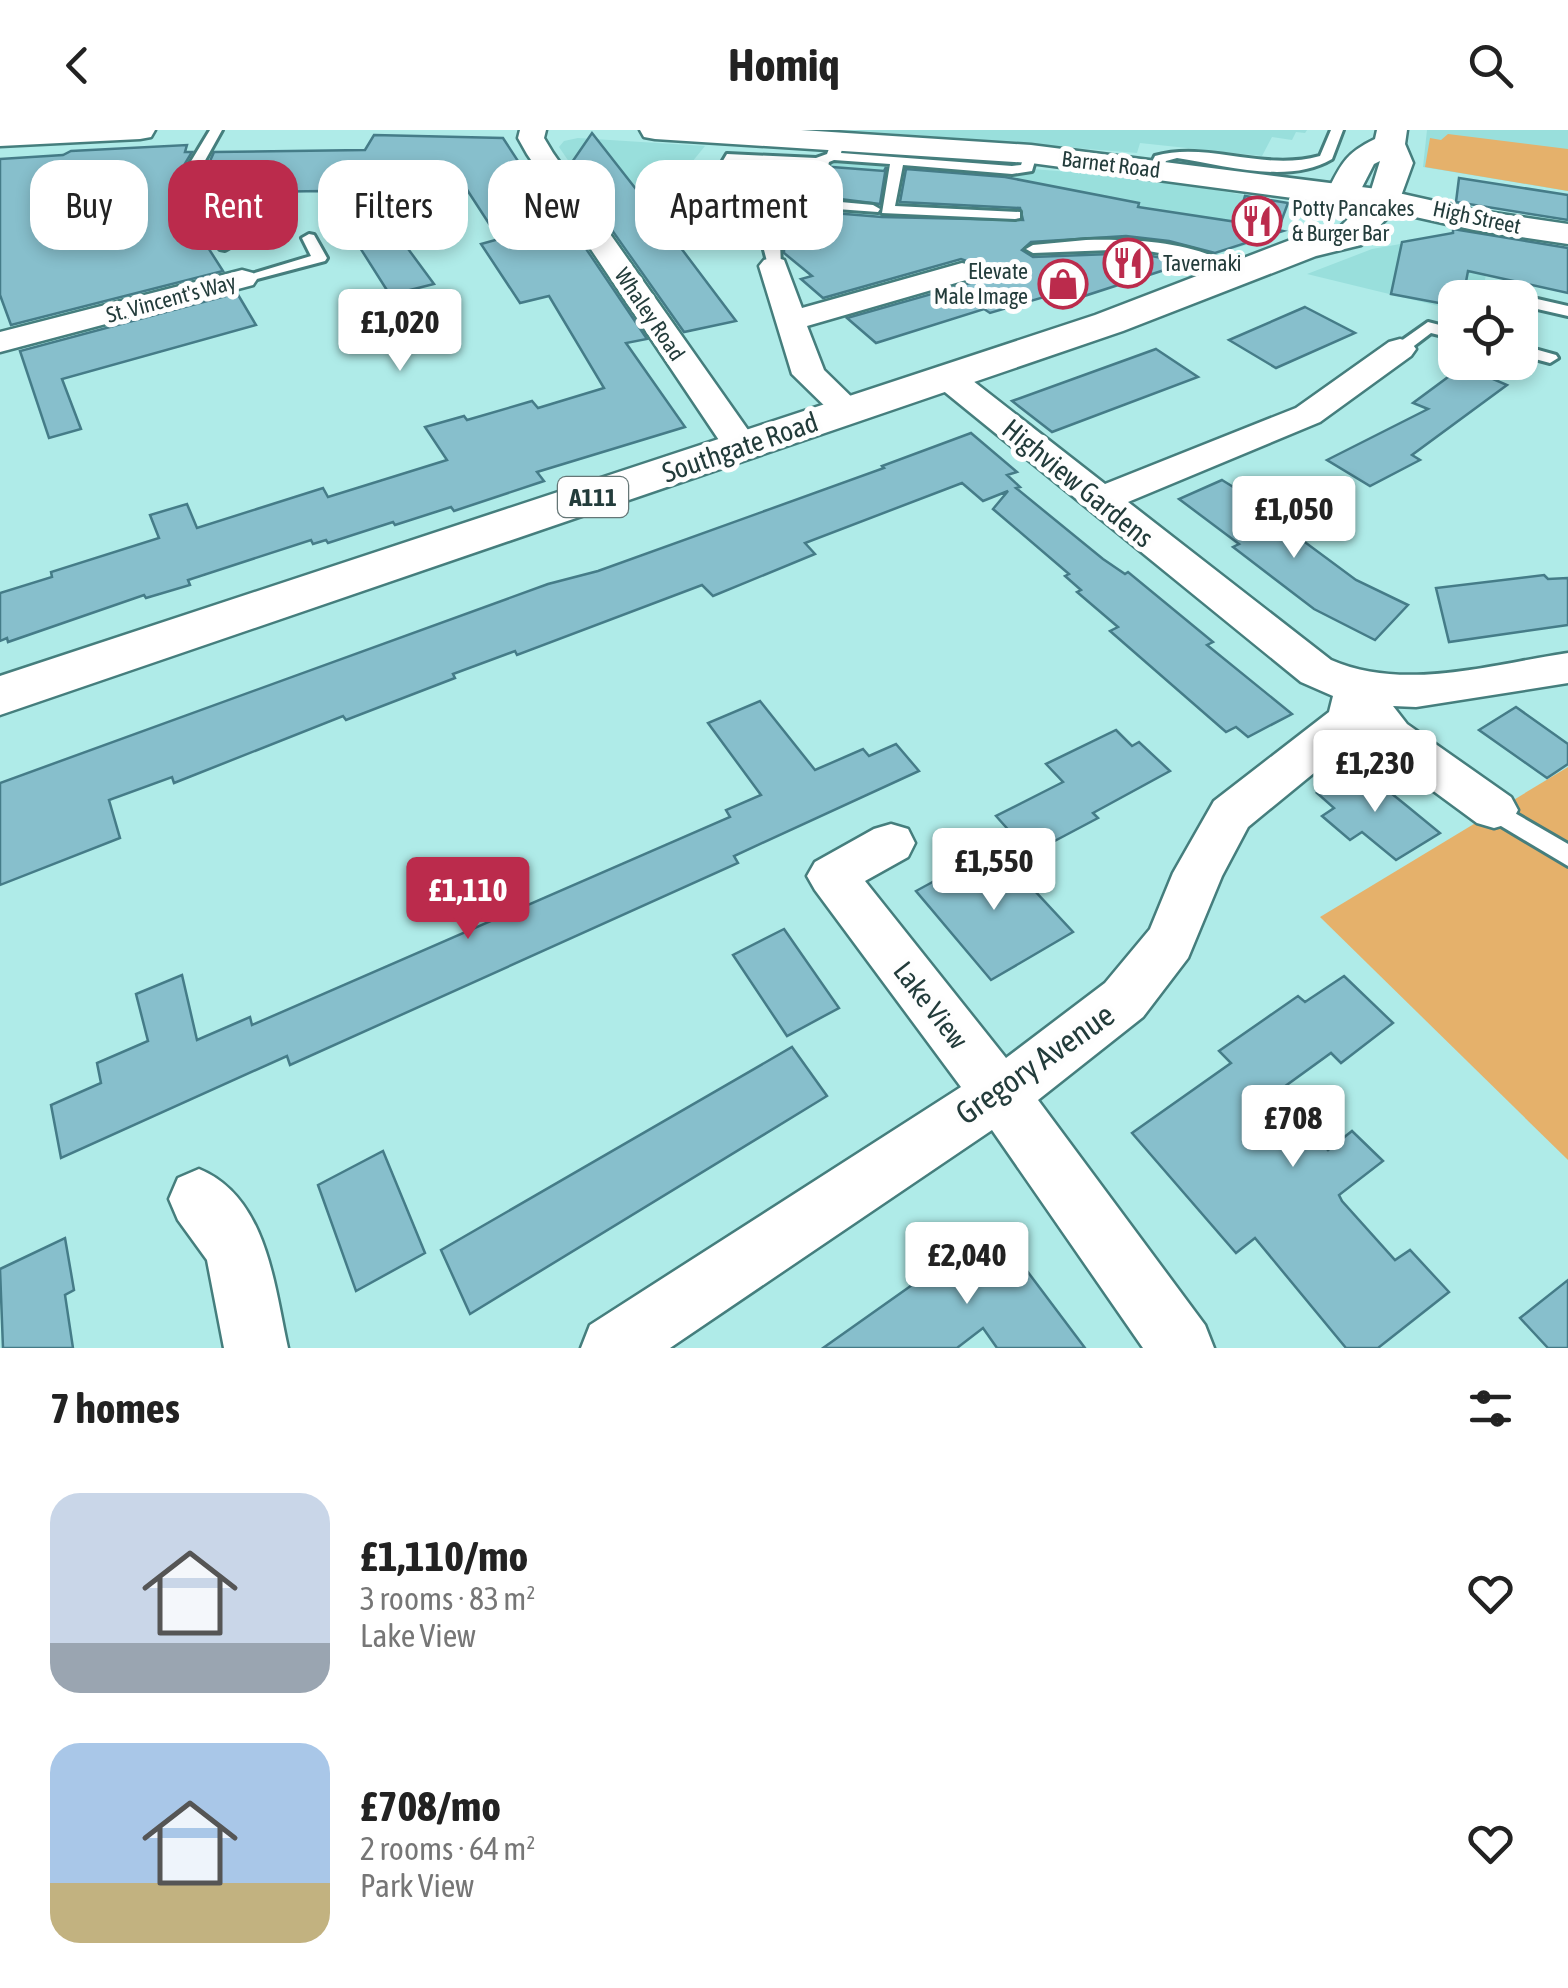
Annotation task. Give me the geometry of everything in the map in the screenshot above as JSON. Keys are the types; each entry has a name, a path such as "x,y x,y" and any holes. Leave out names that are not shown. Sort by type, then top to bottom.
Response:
{"main road":[{"path":"16,134 140,130"},
{"name":"Barnet Road","path":"655,130 746,133 832,153 1031,154 1385,200"},
{"path":"1306,246 1314,227 1343,194 1361,158 1390,137 1397,163 1385,200 1349,238"},
{"name":"High Street","path":"1385,200 1438,208 1474,220 1568,234"},
{"name":"Southgate Road","path":"0,696 1119,319 1306,246 1474,220"}],"street":[{"name":"Whaley Road","path":"534,130 531,138 540,154 742,447"},
{"path":"774,266 809,374 848,410"},
{"path":"790,321 962,272"},
{"name":"St. Vincent's Way","path":"0,342 242,280"},
{"path":"1099,500 1308,415 1400,348"},
{"name":"Highview Gardens","path":"946,377 1316,671 1357,689 1416,691 1568,668"},
{"name":"Highview Gardens","path":"1357,689 1391,736 1494,810"},
{"name":"Gregory Avenue","path":"613,1348 998,1091 1040,1067 1124,1000 1170,942 1198,873 1230,814 1349,720 1357,689"},
{"name":"Lake View","path":"891,843 832,876 998,1091"},
{"path":"998,1091 1182,1348"},
{"path":"200,1199 235,1247 256,1348"}],"lane":[{"path":"199,160 216,130"},
{"path":"1156,169 1160,159 1177,154 1288,167 1309,165 1325,160 1337,130"},
{"path":"832,153 810,197 814,204 873,209"},
{"path":"730,160 832,153 897,162 1021,170 1027,168 1031,154"},
{"path":"897,162 887,210 1015,216"},
{"name":"St. Vincent's Way","path":"242,280 320,258 309,238"},
{"path":"1033,249 1108,241 1187,252 1236,274"},
{"path":"771,250 774,266"},
{"path":"1538,304 1568,310"},
{"path":"1400,348 1428,326 1438,329"},
{"path":"1538,355 1550,358"},
{"path":"1494,810 1568,856"}],"shaded area":[{"path":"848,130 1307,130 1296,132 1292,140 1272,137 1262,156 1140,143 1137,153"},
{"path":"1427,130 1568,130 1568,191 1423,167"},
{"path":"1448,134 1568,149 1568,191 1425,167 1430,138 1441,140"},
{"path":"578,138 705,146 694,160 635,160 635,207 615,210 615,160 568,160 559,147 564,141"},
{"path":"824,153 1147,178 1289,203 1275,236 1072,299 990,246 843,244 843,160 821,160"},
{"path":"1457,234 1495,235 1485,280 1438,280 1438,306 1307,274 1372,249"},
{"path":"763,250 809,250 765,258"},
{"path":"1568,767 1568,1160 1320,917"}],"building":[{"path":"592,133 613,160 573,160"},
{"path":"374,135 503,138 517,160 488,160 488,222 468,191 468,160 318,160 318,191 298,191 298,160 210,160 214,152 365,150"},
{"path":"187,145 185,152 192,152 187,160 168,160 168,250 210,250 223,271 11,325 0,295 0,159 63,155 71,151"},
{"path":"615,162 635,188 635,250 682,250 736,321 684,332 615,234"},
{"path":"886,167 880,204 843,199 843,168 884,171"},
{"path":"906,169 1005,177 1139,203 1138,207 1237,222 1245,196 1288,203 1278,230 1283,231 1215,253 1169,241 1126,236 1031,242 1022,250 1033,257 1137,253 1186,263 1072,300 1061,292 990,313 984,309 876,343 847,318 974,282 980,274 976,264 961,259 823,298 801,279 812,276 784,250 843,250 843,214 1023,220 1020,208 900,202"},
{"path":"1459,178 1568,195 1568,220 1456,202"},
{"path":"1453,229 1568,248 1568,293 1538,286 1538,280 1509,280 1468,271 1466,280 1438,280 1438,303 1391,294 1402,242 1453,233"},
{"path":"488,242 488,250 587,250 647,339 626,343 685,427 537,472 544,481 454,511 451,507 328,543 326,540 313,544 311,540 188,580 190,585 146,598 144,595 8,642 7,638 0,641 0,593 52,577 51,572 159,538 150,515 187,504 197,528 323,488 328,497 447,460 425,427 464,416 467,420 532,401 538,408 604,388 549,296 520,303 481,244"},
{"path":"361,250 409,250 434,284 390,295"},
{"path":"237,293 256,325 62,379 81,429 49,438 20,351"},
{"path":"1305,307 1355,333 1276,368 1229,340"},
{"path":"1156,349 1198,377 1052,432 1012,401"},
{"path":"1444,380 1495,380 1507,385 1412,455 1420,460 1370,486 1327,460 1428,409 1413,403"},
{"path":"971,433 1017,472 1007,475 1020,487 1016,488 1103,559 1125,574 1128,572 1213,642 1207,645 1292,714 1248,737 1236,727 1226,732 1110,631 1118,627 1077,592 1081,590 1065,576 1069,574 993,509 1008,491 983,501 962,483 805,543 815,554 713,596 702,585 517,655 515,651 453,674 455,678 346,720 343,716 174,783 172,777 109,800 120,838 0,885 0,783 548,584 598,571 884,468"},
{"path":"1222,480 1272,511 1267,514 1356,580 1408,605 1375,640 1314,609 1233,547 1239,544 1179,499"},
{"path":"1544,575 1548,579 1568,578 1568,625 1449,642 1436,588"},
{"path":"760,701 815,770 863,749 869,756 896,744 919,771 734,856 738,863 290,1065 287,1056 61,1158 51,1105 101,1083 97,1063 148,1041 136,994 182,975 197,1040 250,1017 252,1025 730,817 726,810 761,795 708,723"},
{"path":"1516,707 1568,744 1568,764 1547,778 1479,730"},
{"path":"1116,730 1132,746 1139,742 1170,771 1093,813 1098,818 1030,854 996,816 1063,782 1046,764"},
{"path":"1360,768 1440,833 1396,860 1362,832 1350,840 1322,816 1334,808 1317,793"},
{"path":"995,848 1073,932 991,980 916,891"},
{"path":"784,929 839,1008 787,1036 733,955"},
{"path":"1344,976 1393,1023 1341,1063 1331,1053 1273,1095 1328,1150 1352,1131 1383,1161 1339,1195 1342,1201 1395,1260 1410,1250 1449,1292 1378,1348 1346,1348 1255,1238 1236,1253 1132,1133 1231,1063 1219,1051 1298,996 1305,1002"},
{"path":"792,1047 827,1096 470,1314 441,1250"},
{"path":"383,1151 425,1253 356,1291 318,1185"},
{"path":"994,1227 1085,1348 997,1348 983,1328 957,1348 823,1348"},
{"path":"65,1238 74,1290 65,1295 73,1348 3,1348 0,1269"},
{"path":"1568,1280 1568,1348 1548,1348 1520,1318"}],"place":[{"name":"Potty Pancakes & Burger Bar","path":"1257,221"},
{"name":"Tavernaki","path":"1128,263"},
{"name":"Elevate Male Image","path":"1063,284"}]}
